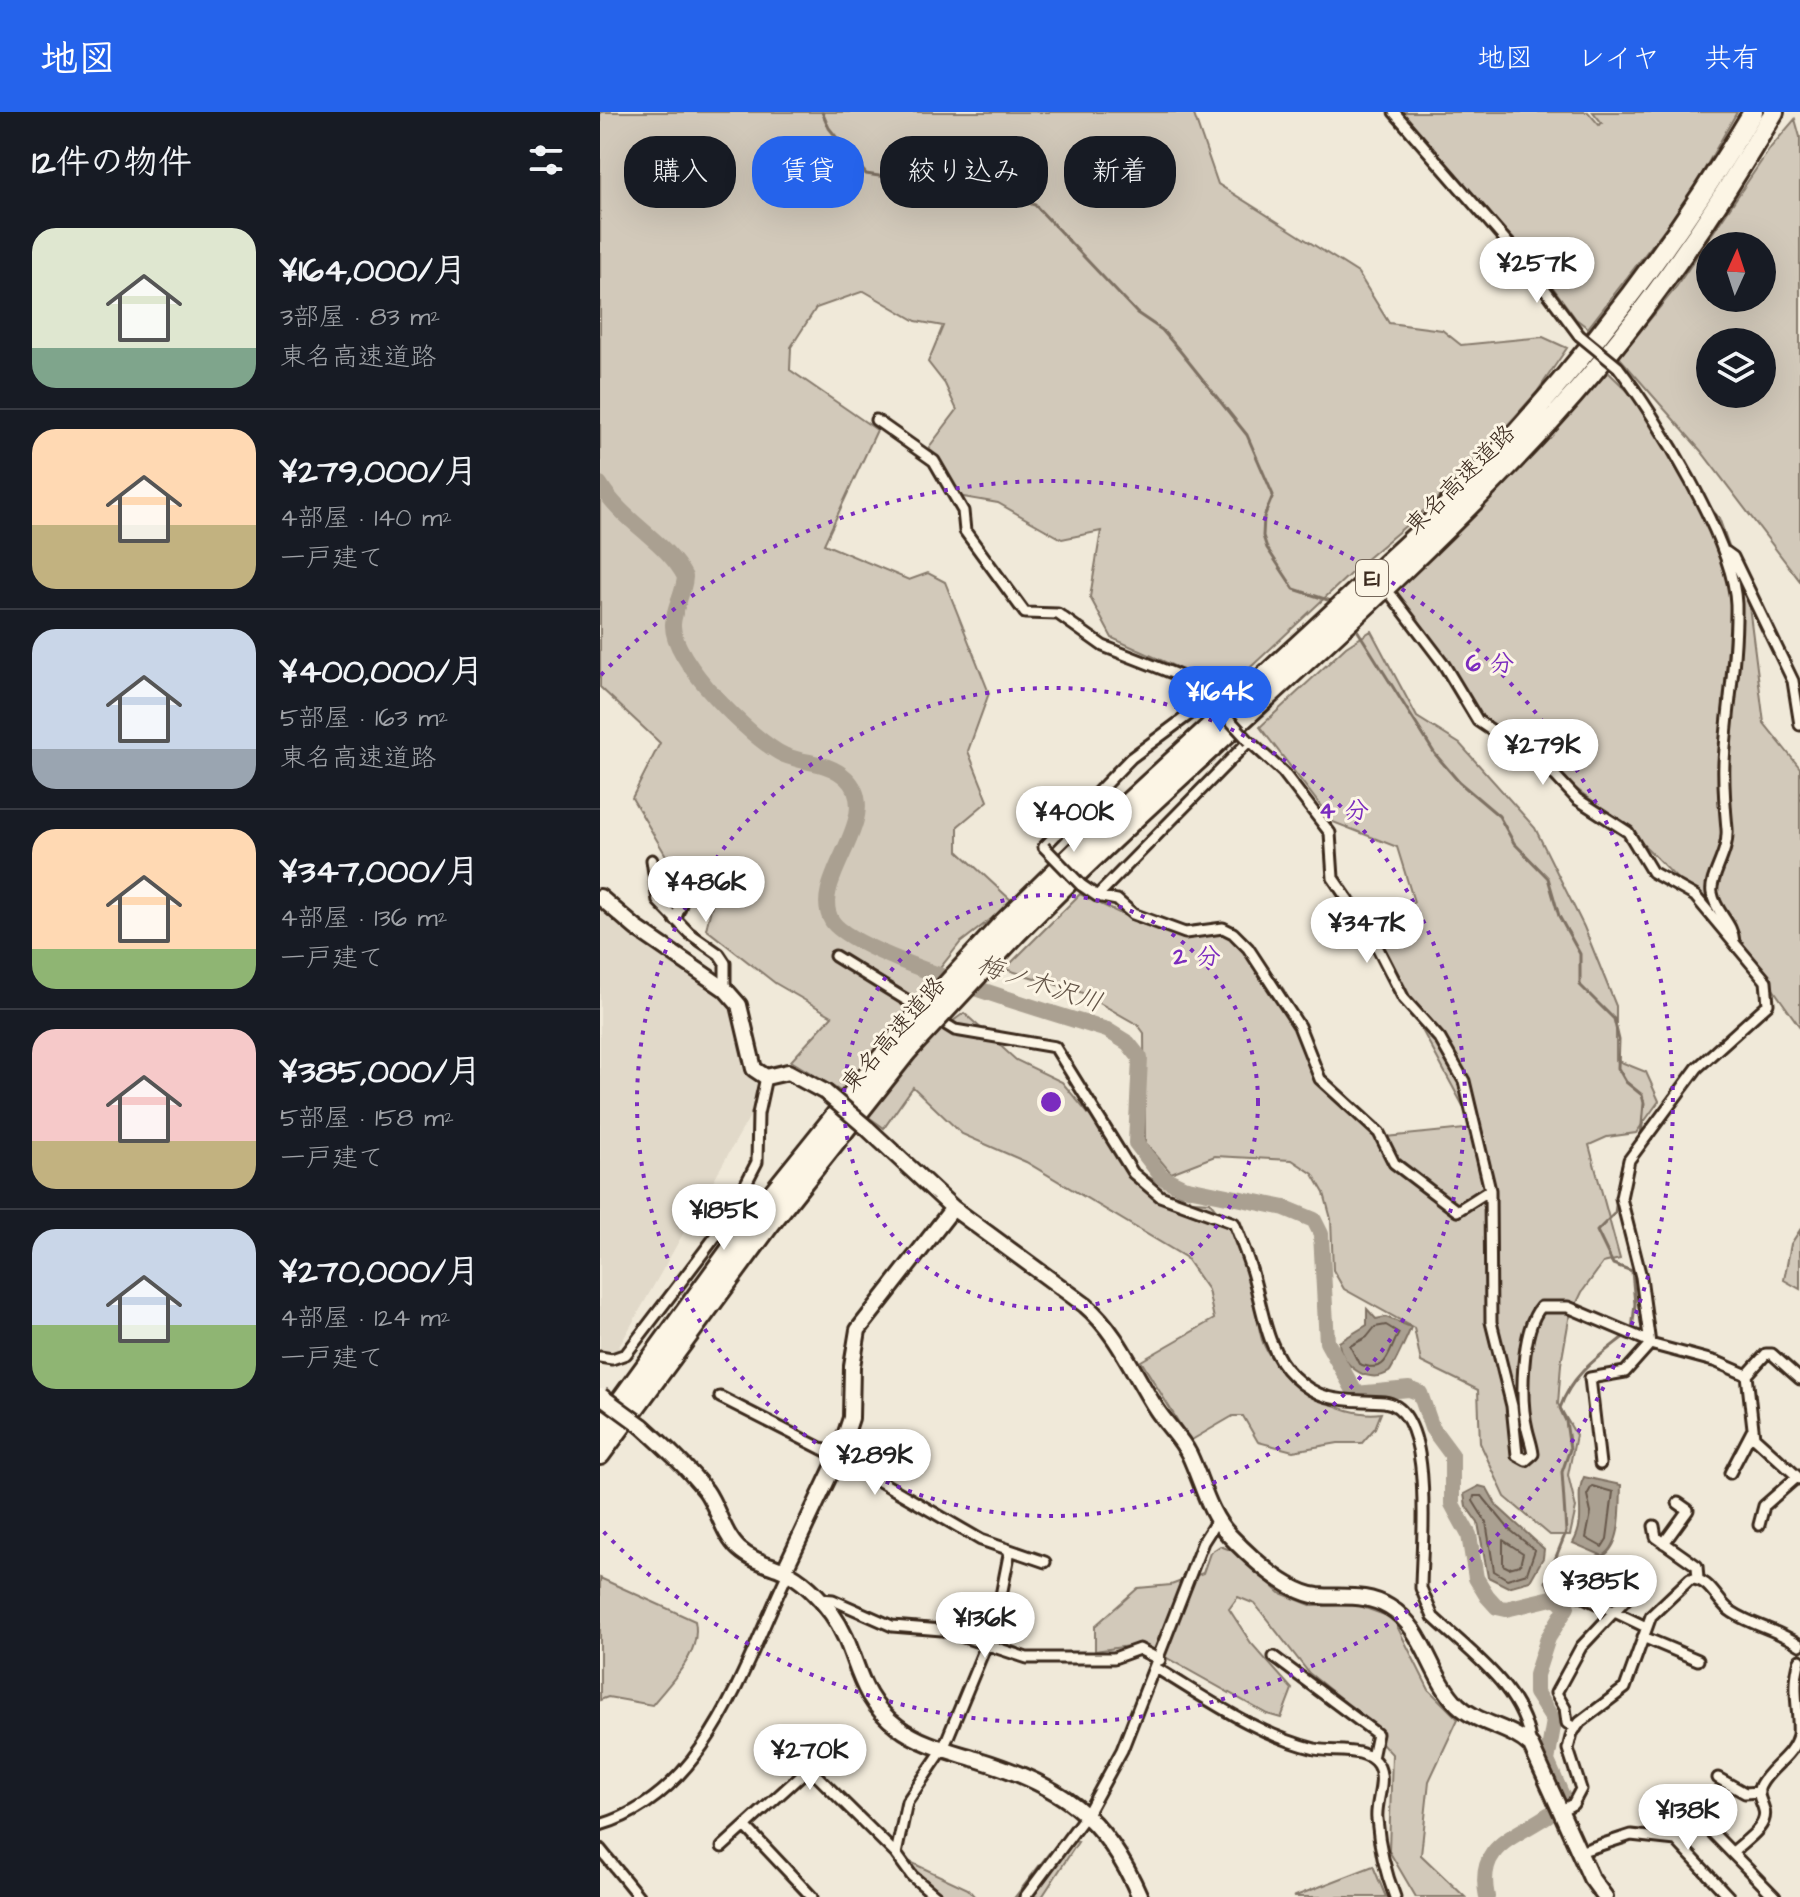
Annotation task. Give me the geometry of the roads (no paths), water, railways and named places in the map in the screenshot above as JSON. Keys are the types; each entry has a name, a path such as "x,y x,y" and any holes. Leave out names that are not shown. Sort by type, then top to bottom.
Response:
{"highway":[{"name":"東名高速道路","path":"1449,516 1612,323 1673,239 1753,112"},
{"name":"東名高速道路","path":"600,1429 760,1209 902,1045 1008,929 1107,843 1547,424 1626,332 1696,236 1774,112"},
{"name":"東名高速道路","path":"600,1455 902,1045"}],"street":[{"path":"1394,112 1527,265 1579,335 1618,367 1654,415 1726,552 1736,604 1733,685 1724,762 1727,833 1724,861 1713,878 1712,892 1733,931 1734,942"},
{"path":"876,420 934,461 963,511 965,531 1025,613 1058,614 1103,646 1180,676 1213,702 1283,772 1330,833 1333,878 1368,929 1404,999 1440,1039 1464,1081 1490,1190 1491,1322 1512,1406 1517,1455 1526,1460 1533,1454 1526,1428 1525,1359 1529,1325 1541,1307 1568,1307 1649,1342 1717,1362 1747,1375"},
{"path":"1726,552 1733,557 1793,681 1800,725"},
{"path":"1392,596 1443,663 1478,721 1549,769 1577,799 1628,832 1652,872 1695,896 1766,981 1768,1004 1719,1045 1682,1084 1636,1148 1623,1175 1622,1209 1641,1277 1649,1342 1625,1372 1590,1378 1600,1464"},
{"path":"1213,702 1131,758 1044,847 1081,885 1097,896 1117,900 1133,914 1185,933 1223,928 1233,933 1248,948 1299,1026 1320,1079 1379,1133 1394,1163 1457,1211 1490,1190"},
{"path":"1097,896 1249,741"},
{"path":"652,860 654,890 675,920 719,954 725,963 725,989"},
{"path":"675,920 687,889"},
{"path":"600,897 636,928 725,989 739,1005 754,1069 766,1077 788,1072 825,1092 953,1208 1103,1322 1157,1409 1187,1450 1217,1520 1230,1536 1284,1582 1303,1592 1366,1597 1399,1613 1410,1625 1436,1674 1459,1706 1478,1719 1521,1735 1531,1746 1591,1878 1605,1897"},
{"path":"835,956 955,1030 1055,1047 1133,1173 1160,1196 1234,1223 1252,1272 1257,1301 1283,1365 1292,1376 1307,1388 1336,1401 1387,1403 1403,1411 1420,1446 1421,1588 1426,1603 1433,1617 1515,1695 1527,1717 1531,1746"},
{"path":"600,1357 612,1359 626,1354 725,1224 757,1162 758,1114 766,1077"},
{"path":"600,1825 667,1791 688,1768 721,1714 838,1457 851,1418 852,1366 858,1330 953,1208"},
{"path":"1759,1525 1764,1506 1799,1478 1769,1453 1752,1431 1747,1375 1766,1354 1772,1354 1800,1379"},
{"path":"600,1396 642,1426 706,1492 738,1548 759,1562 786,1572 820,1599 834,1616 856,1674 877,1706 898,1728 943,1749 1037,1779 1087,1814 1115,1846 1140,1897"},
{"path":"720,1397 838,1457 981,1540 1045,1562"},
{"path":"1730,1473 1752,1431"},
{"path":"1664,1543 1688,1510 1678,1503"},
{"path":"1025,1897 1087,1814 1122,1750 1203,1542 1217,1520"},
{"path":"1654,1526 1656,1537 1697,1566 1698,1579 1732,1613 1785,1634 1800,1645"},
{"path":"896,1854 907,1802 943,1749 961,1710 984,1643 996,1621 1010,1550"},
{"path":"1562,1810 1573,1804 1581,1789 1568,1749 1576,1728 1625,1688 1644,1632 1667,1597 1690,1579 1698,1579"},
{"path":"1569,1590 1698,1660"},
{"path":"1576,1728 1567,1723 1556,1693 1581,1647 1627,1598"},
{"path":"820,1599 833,1600 892,1626 942,1630 1027,1658 1114,1658 1139,1649 1158,1664 1281,1738 1314,1748 1363,1753 1372,1758 1382,1778 1377,1822 1395,1897"},
{"path":"1274,1657 1377,1734 1372,1758"},
{"path":"1732,1853 1765,1818 1759,1792 1761,1784 1797,1738 1795,1698 1800,1660"},
{"path":"722,1847 747,1828 809,1768 896,1854 912,1876 937,1897"},
{"path":"1718,1778 1745,1793 1759,1792"},
{"path":"1676,1840 1699,1819 1774,1897"},
{"path":"747,1828 812,1897"},
{"path":"1579,1852 1631,1835 1676,1840 1729,1897"},
{"path":"600,1849 639,1897"}],"water":[{"path":"1367,1309 1376,1319 1386,1317 1411,1327 1391,1370 1381,1376 1364,1374 1349,1365 1339,1342 1367,1325"},
{"path":"1584,1477 1621,1485 1617,1534 1603,1556 1573,1543 1580,1525 1580,1492"},
{"path":"1479,1486 1487,1488 1497,1506 1544,1549 1543,1558 1530,1581 1508,1587 1488,1577 1478,1523 1466,1506 1464,1494"}],"waterway":[{"path":"822,112 829,128 866,174 1003,195 1035,205 1137,313 1162,330 1247,435 1273,495 1264,517 1263,536 1267,548 1294,589 1334,602"},
{"name":"梅ノ木沢川","path":"600,484 620,510 667,552 685,577 673,624 685,658 699,677 734,716 770,747 792,758 839,772 856,794 858,811 853,830 829,887 827,905 832,921 848,935 877,950 959,983 1107,1030 1128,1043 1140,1058 1136,1143 1162,1177 1183,1187 1285,1208 1314,1220 1321,1234 1327,1342 1356,1394 1409,1389 1420,1393 1432,1428 1452,1455 1452,1504 1469,1535 1476,1578 1487,1596 1497,1607 1506,1609 1556,1597 1567,1607 1548,1638 1536,1675 1536,1693 1554,1721 1547,1761 1563,1798"},
{"path":"1354,625 1435,754 1459,782 1499,816 1514,843 1548,878 1559,916 1580,954 1580,985 1614,1019 1619,1040 1618,1068 1626,1082 1642,1095 1644,1103 1641,1136 1622,1165 1615,1213 1597,1231 1613,1264 1632,1271 1635,1304 1632,1330 1581,1373 1560,1408 1566,1421 1570,1449 1562,1472 1566,1532 1546,1582 1556,1597"},
{"name":"梅ノ木沢川","path":"1487,1897 1485,1880 1492,1855 1510,1838 1548,1815"}]}
